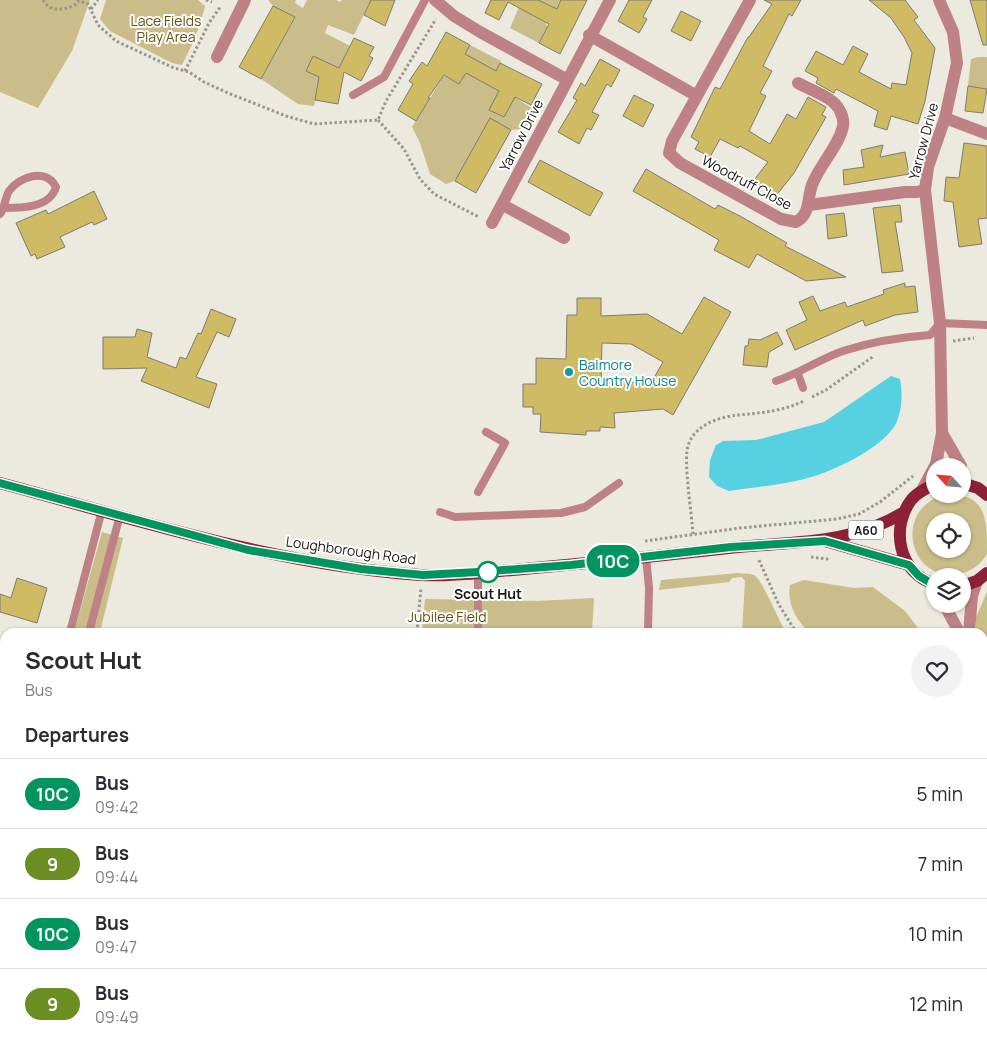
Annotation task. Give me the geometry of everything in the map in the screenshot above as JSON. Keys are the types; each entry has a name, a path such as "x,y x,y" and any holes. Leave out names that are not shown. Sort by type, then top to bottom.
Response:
{"main road":[{"name":"Loughborough Road","path":"0,483 248,550 361,569 423,575 646,557 731,547 825,541 885,524 904,512"},
{"name":"A60","path":"926,488 913,498 904,512 899,527 900,547 909,565 919,576 926,580"},
{"name":"Loughborough Road","path":"825,541 909,565"}],"street":[{"name":"Yarrow Drive","path":"486,220 503,205 566,79 610,0"},
{"name":"Woodruff Close","path":"750,0 669,148 672,158 788,222 796,222 803,218 809,205 813,183 841,131 843,121 840,111 834,103 798,83"},
{"name":"Yarrow Drive","path":"922,490 936,464 942,433 940,323 925,190 928,167 945,118 957,63 953,32 939,0"},
{"path":"217,57 235,3"},
{"path":"440,4 454,16 480,32 566,79"},
{"path":"589,35 697,96"},
{"path":"945,118 987,134"},
{"path":"809,205 925,190"},
{"path":"503,205 564,238"},
{"path":"942,433 957,458"},
{"path":"969,628 972,596 982,577"},
{"path":"949,613 957,628"}],"lane":[{"path":"353,96 384,77 425,0"},
{"path":"42,175 52,181 56,187 48,199 36,205 2,211 10,190 30,177 42,175"},
{"path":"776,381 798,374 843,352 898,337 930,334 940,323 987,325"},
{"path":"798,374 803,388"},
{"path":"478,492 505,443 486,432"},
{"path":"440,512 455,517 561,514 585,507 619,483"},
{"path":"71,628 102,510"},
{"path":"90,628 120,515"},
{"path":"646,557 649,588 648,628"},
{"path":"478,572 478,628"}],"path":[{"path":"43,0 54,9 63,10 78,1 88,4 98,25 116,42 185,71 228,93 286,116 314,124 378,120"},
{"path":"91,9 98,0"},
{"path":"206,0 212,2"},
{"path":"185,71 209,23 235,3"},
{"path":"378,120 386,101 440,4"},
{"path":"378,120 404,149 420,179 434,194 486,220"},
{"path":"940,345 952,341 979,338"},
{"path":"693,534 688,446 702,427 715,420 737,415 760,414 794,406 826,390 873,356 882,354"},
{"path":"837,520 859,514 880,502 917,470"},
{"path":"759,558 778,605 793,628"},
{"path":"417,628 423,575"}],"green space":[{"path":"0,0 90,0 72,51 38,108 0,92"},
{"name":"Lace Fields Play Area","path":"106,0 198,0 205,6 201,21 182,65 172,63 110,31 100,19"},
{"path":"268,0 296,0 295,3 303,8 307,0 336,0 340,2 342,0 371,0 354,35 328,25 325,33 350,46 338,70 313,56 306,71 320,78 314,106 298,104 261,79 295,18 273,6"},
{"path":"522,0 561,0 556,11 539,1 532,15 546,23 547,27 539,43 510,28"},
{"path":"470,45 501,61 496,71 487,66 480,80 499,91 490,110 504,117 514,97 535,110 525,129 511,130 490,119 455,181 446,184 430,174 420,143 412,127 443,77 445,76 459,84 467,69 464,56"},
{"path":"987,57 987,89 968,86 971,59"},
{"path":"971,499 982,510 985,519 987,554 977,566 971,569 929,568 920,558 914,544 913,529 918,515 927,503 971,503"},
{"path":"102,532 123,538 101,628 75,628"},
{"path":"738,573 752,574 758,578 784,628 742,628 745,581 742,577 732,578 729,582 659,590 661,580"},
{"path":"804,580 854,588 873,587 905,611 918,628 805,628 796,617 791,605 790,585"},
{"path":"987,592 987,628 976,628 976,617"},
{"name":"Jubilee Field","path":"594,598 592,628 422,628 425,599 537,601"}],"water":[{"path":"891,376 900,379 901,385 902,397 897,422 887,436 855,458 808,478 729,491 717,486 709,477 710,460 716,445 723,441 756,440 824,422"}],"building":[{"path":"371,0 395,0 385,26 364,15"},
{"path":"491,0 538,0 557,9 561,0 587,0 560,54 539,43 549,24 508,2 499,20 485,13"},
{"path":"629,0 652,0 643,17 647,19 639,33 618,21"},
{"path":"764,0 801,0 792,16 789,14 763,66 772,71 760,93 766,96 749,131 770,144 787,114 796,119 808,97 826,107 822,115 826,117 794,173 775,197 754,180 768,162 740,146 738,148 720,139 710,157 695,149 699,142 691,137 715,87 720,89 748,37 772,4"},
{"path":"869,0 905,0 918,17 914,20 935,48 925,101 918,124 891,116 887,130 874,126 878,111 836,89 834,93 816,83 818,78 805,71 816,51 843,65 853,46 868,54 859,72 891,89 892,83 906,85 912,53 891,18"},
{"path":"970,0 987,0 987,45 983,45"},
{"path":"273,6 295,17 261,79 239,67"},
{"path":"681,11 701,21 691,41 671,31"},
{"path":"446,32 470,45 465,54 496,71 500,63 542,84 531,105 515,97 504,117 489,110 499,91 466,73 459,84 444,75 428,98 430,98 416,121 398,110 413,84 409,81 422,62 427,66"},
{"path":"354,38 374,47 369,56 373,58 361,81 344,72 338,104 315,100 319,77 306,71 313,56 339,68"},
{"path":"600,59 620,70 611,87 607,84 592,112 599,115 591,130 587,128 579,144 558,132 577,100 573,98 581,83 585,86"},
{"path":"968,86 987,89 983,113 965,111"},
{"path":"634,95 654,105 643,127 623,116"},
{"path":"490,118 511,130 476,193 455,181"},
{"path":"964,143 987,146 987,218 978,219 982,244 959,247 953,202 944,201 946,177 959,178"},
{"path":"883,145 880,157 905,152 909,174 844,185 843,170 864,167 861,150"},
{"path":"540,160 603,193 590,216 528,182"},
{"path":"646,169 715,209 718,205 740,216 787,243 785,246 846,277 806,281 757,254 749,268 714,250 719,240 633,191"},
{"path":"94,191 107,219 94,225 92,222 60,237 65,247 37,259 35,254 31,256 16,223 46,210 48,214"},
{"path":"900,205 902,222 895,222 903,271 882,273 873,208"},
{"path":"844,213 847,236 828,239 826,215"},
{"path":"905,283 905,287 915,286 918,312 895,315 865,326 863,320 795,350 786,330 807,320 799,302 813,296 820,311 845,302 847,307 884,294 883,290"},
{"name":"Balmore Country House","path":"704,297 731,312 673,415 663,409 614,413 615,428 600,427 600,431 586,431 586,435 540,432 541,414 533,414 533,407 523,407 523,384 536,384 536,358 566,359 567,315 577,315 577,298 601,298 601,316 647,314 682,334","holes":["602,343 631,344 663,362 651,383 601,381"]},
{"path":"211,309 236,319 229,337 217,332 196,377 217,384 209,408 141,381 147,368 103,369 103,337 135,337 137,329 152,333 147,357 176,368 180,357 186,359 198,333 201,334"},
{"path":"777,332 783,344 769,352 767,367 743,365 745,346 748,346 749,339 760,340"},
{"path":"17,578 47,588 37,623 0,612 0,594 11,598"}],"bus line":[{"name":"10C","path":"0,483 248,550 361,569 423,575 478,572 571,565 731,547 825,541 882,559 909,565 919,576 926,580"}],"place":[{"name":"Balmore Country House","path":"569,372"},
{"name":"Scout Hut","path":"488,572"}]}
